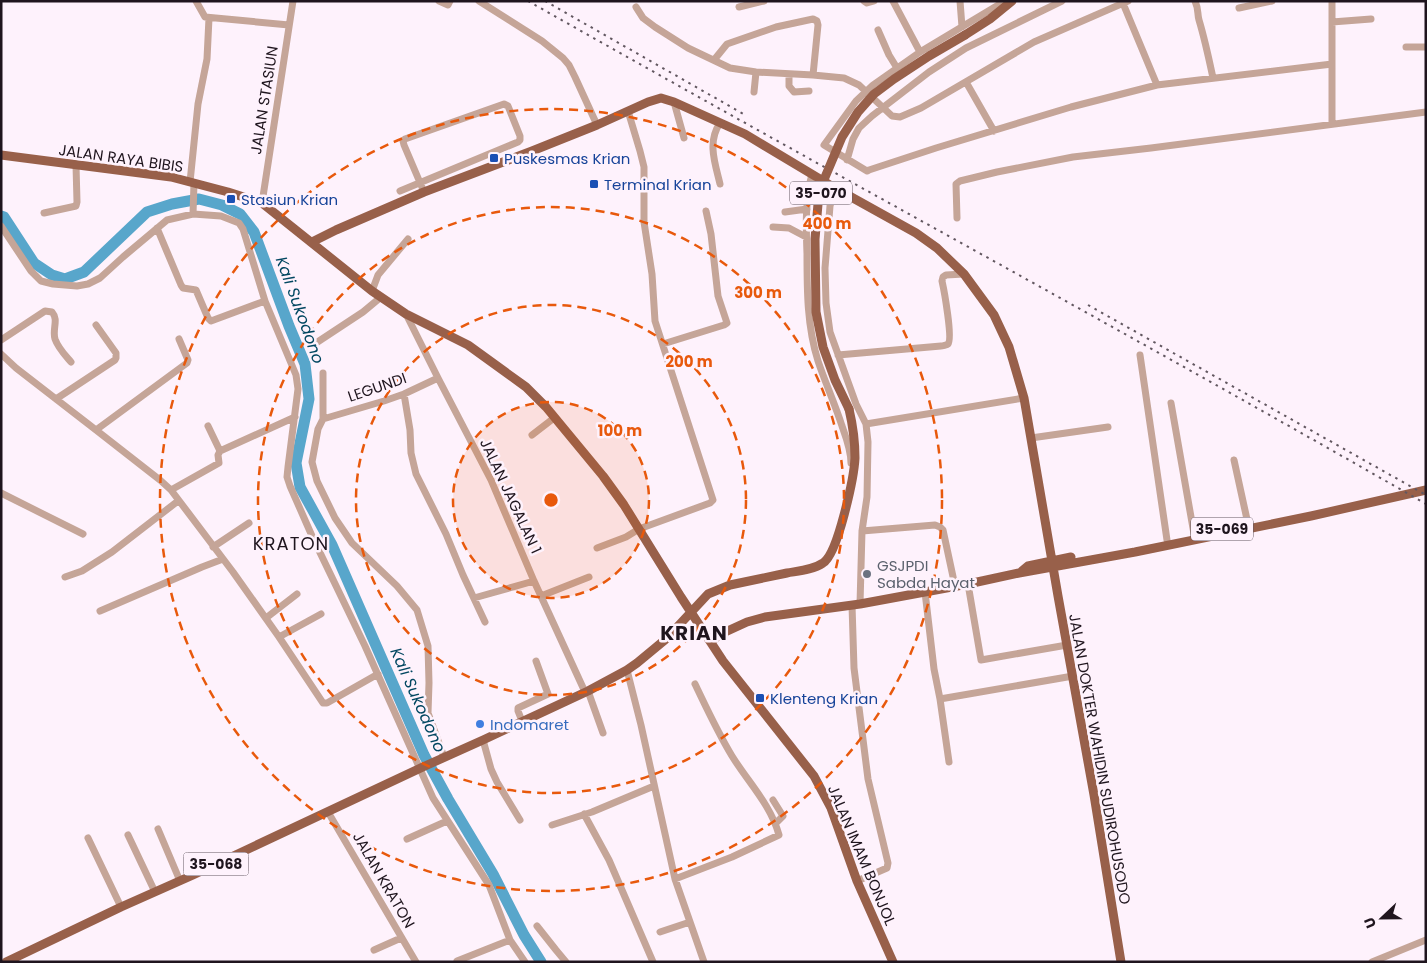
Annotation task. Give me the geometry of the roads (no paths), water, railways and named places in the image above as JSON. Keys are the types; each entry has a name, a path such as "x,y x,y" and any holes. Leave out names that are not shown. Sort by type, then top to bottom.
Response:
{"main road":[{"name":"35-070","path":"692,612 708,594 724,586 815,567 825,562 836,541 850,488 855,461 855,442 848,409 823,347 816,312 815,239 818,204 823,182 842,137 858,112 874,94 964,31 990,19 1012,1"},
{"path":"312,242 424,192 597,125 648,102 661,98 674,102"},
{"name":"JALAN DOKTER WAHIDIN SUDIROHUSODO","path":"674,102 745,134 833,187 916,233 937,248 964,274 994,315 1009,347 1024,398 1094,795 1121,962"},
{"name":"JALAN RAYA BIBIS","path":"1,155 171,177 262,202 372,291 406,314 468,345 526,387 554,418"},
{"name":"JALAN IMAM BONJOL","path":"554,418 603,476 624,505 723,661 814,776 831,808 857,881 893,962"},
{"name":"35-069","path":"1052,564 1292,515 1426,484"},
{"name":"35-069","path":"711,641 723,633 756,620 856,605 968,584 1019,573 1028,566 1135,552 1426,490"},
{"name":"35-068","path":"6,962 586,691 627,670 655,650 692,612"}],"street":[{"path":"196,1 204,16 209,18 289,25"},
{"name":"JALAN STASIUN","path":"262,202 293,1"},
{"path":"439,1 448,5 450,1"},
{"path":"479,1 542,41 563,58 569,65 597,125"},
{"path":"739,7 764,1"},
{"path":"864,1 866,4 874,1"},
{"path":"893,1 920,52"},
{"path":"960,1 964,31"},
{"path":"1005,1 964,31 920,52 897,68 856,101 824,145 869,170 1071,107 1157,85 1332,64"},
{"path":"846,158 860,128 872,116 929,72 966,48 1044,5 1062,1"},
{"path":"1195,1 1199,10 1198,17 1213,78"},
{"path":"1239,8 1272,1"},
{"path":"1332,1 1332,124"},
{"path":"636,7 644,18 655,27 688,48 730,68 756,72 844,78 858,85 892,116 900,117 921,108 1034,42 1124,2 1157,85"},
{"path":"193,212 194,195 192,182 198,104 207,58 209,18"},
{"path":"714,60 726,44 776,27 813,19 817,21 818,25 813,75"},
{"path":"1332,22 1371,19"},
{"path":"878,30 897,68"},
{"path":"1406,47 1426,47"},
{"path":"754,92 756,72"},
{"path":"789,74 789,86 794,92 809,91"},
{"path":"966,82 994,131"},
{"path":"674,102 684,138"},
{"path":"400,191 420,182 518,142 520,136 508,106 504,104 403,141 404,145 420,182 424,192"},
{"path":"597,548 626,537 639,529 710,503 713,500 655,321 652,274 644,222 644,167 628,111"},
{"path":"957,218 956,184 960,181 1073,157 1426,112"},
{"path":"720,123 714,131 712,153 720,184"},
{"path":"44,213 76,206 76,165"},
{"path":"815,176 809,186 807,209 808,304 818,360 849,445 851,458 850,488"},
{"path":"833,187 822,302 838,355 856,404 866,424 868,442 867,497 862,531 856,605 854,668 868,779 888,863 887,868 857,881"},
{"path":"785,212 807,209"},
{"path":"663,344 724,326 727,323 718,296 711,234 706,211"},
{"path":"1,226 31,271 41,281 77,286 88,284 100,278 167,220 193,212 221,216 239,223 243,229 265,300 296,375 298,389 288,467 290,486 312,536 423,767 433,798 489,885 510,940 525,962"},
{"path":"773,227 789,228 806,237"},
{"path":"157,228 181,285 183,288 196,290 211,321 265,300"},
{"path":"372,291 378,275 408,239"},
{"path":"838,355 948,344 950,342 950,332 942,280 946,275 964,274"},
{"path":"316,343 363,312 381,297"},
{"path":"808,304 822,302"},
{"path":"1,340 45,311 52,312 56,318 54,336 71,362"},
{"name":"JALAN JAGALAN 1","path":"406,314 491,480 534,581 586,691 603,733"},
{"path":"56,399 115,360 116,353 96,325"},
{"path":"96,430 187,363 188,360 179,339"},
{"path":"1,354 16,368 171,490 266,618 320,701 324,704 378,674"},
{"path":"1140,355 1167,540"},
{"path":"322,373 323,418 318,429 312,462 317,481 335,518 352,543 397,586 417,610 427,640 430,657 428,714 442,758"},
{"name":"LEGUNDI","path":"323,418 384,401 438,378"},
{"path":"404,394 410,430 411,453 416,474 446,534 485,622"},
{"path":"866,424 1024,398"},
{"path":"1171,403 1194,534"},
{"path":"220,451 294,417"},
{"path":"532,435 554,418"},
{"path":"171,490 220,463 218,455 220,451 208,426"},
{"path":"1030,438 1108,427"},
{"path":"1234,460 1248,524"},
{"path":"1,493 83,534"},
{"path":"65,577 82,571 112,552 178,501"},
{"path":"213,546 249,523"},
{"path":"862,531 940,526 943,530 955,586"},
{"path":"100,611 223,559"},
{"path":"541,596 589,577"},
{"path":"474,598 534,581"},
{"path":"968,584 982,661 1067,645"},
{"path":"925,592 934,669 949,762"},
{"path":"266,618 297,594"},
{"path":"279,637 321,614"},
{"path":"522,722 518,708 548,694 536,661"},
{"path":"627,670 675,879 704,962"},
{"path":"940,700 1073,676"},
{"path":"675,879 732,857 779,834 778,821 744,774 722,739 695,684"},
{"path":"483,740 491,769 497,782 520,820"},
{"path":"552,825 654,786"},
{"path":"772,800 782,816 778,821"},
{"name":"JALAN KRATON","path":"328,812 416,962"},
{"path":"584,814 609,860 653,962"},
{"path":"407,839 447,821"},
{"path":"158,830 180,881"},
{"path":"128,835 155,892"},
{"path":"88,838 121,907"},
{"path":"660,932 690,922"},
{"path":"537,926 566,962"},
{"path":"374,950 402,938"},
{"path":"457,961 510,940"},
{"path":"1372,962 1426,940"}],"waterway":[{"name":"Kali Sukodono","path":"1,216 4,217 34,263 52,275 65,279 84,272 147,212 172,204 199,199 222,205 240,214 254,232 305,364 309,399 296,463 300,487 332,545 424,755 493,874 524,935 541,962"}],"railway":[{"path":"528,1 1426,504"},
{"path":"545,1 747,116"},
{"path":"1088,305 1426,495"}],"place":[{"name":"Puskesmas Krian","path":"494,158"},
{"name":"Terminal Krian","path":"594,184"},
{"name":"Stasiun Krian","path":"231,199"},
{"name":"GSJPDI Sabda Hayat","path":"867,574"},
{"name":"Klenteng Krian","path":"760,698"},
{"name":"Indomaret","path":"480,724"}],"district":[{"name":"KRATON","path":"291,543"},
{"name":"KRIAN","path":"694,633"}]}
